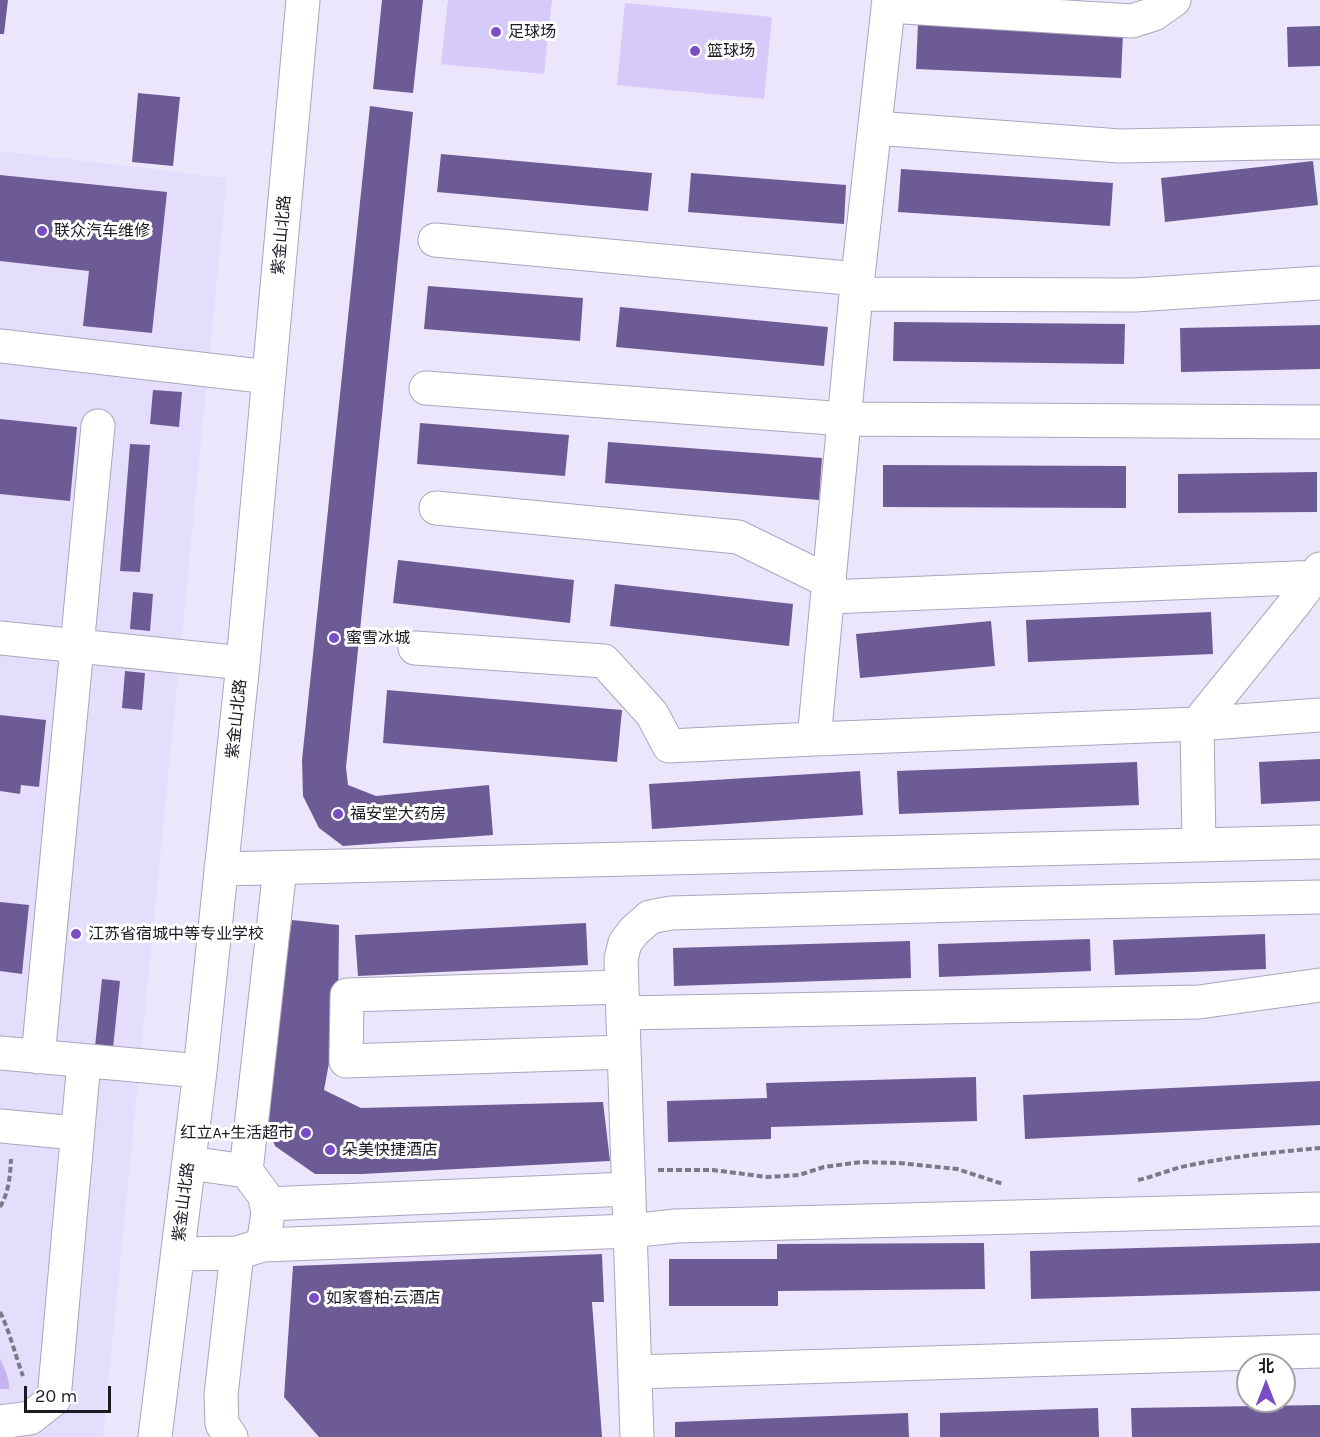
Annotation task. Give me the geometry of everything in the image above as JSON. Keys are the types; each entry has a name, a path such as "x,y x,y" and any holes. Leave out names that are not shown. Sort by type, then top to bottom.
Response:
{"street":[{"name":"紫金山北路","path":"155,1437 200,1071 243,663 303,0"},
{"path":"814,739 857,287 888,3 1132,21 1154,14 1174,0"},
{"path":"875,128 1120,146 1320,142"},
{"path":"435,240 857,287 1135,295 1320,283"},
{"path":"0,346 269,377"},
{"path":"426,388 845,419 1320,422"},
{"path":"38,1057 98,426"},
{"path":"436,508 738,537 829,590 1318,574"},
{"path":"1199,845 1197,724 1318,574"},
{"path":"0,638 243,663"},
{"path":"415,648 604,661 652,714 669,746 1197,724 1320,715"},
{"path":"221,869 1320,842"},
{"path":"996,850 997,904"},
{"path":"231,1437 222,1424 221,1395 250,1249 268,1213 265,1196 246,1171 280,868"},
{"path":"637,1437 621,960 625,944 634,931 650,917 671,913 1320,897"},
{"path":"624,1052 346,1061 347,996 622,1000 1199,1002 1320,985"},
{"path":"0,1053 200,1071"},
{"path":"0,1422 30,1418 54,1399 84,1061"},
{"path":"5,1126 76,1133"},
{"path":"189,1163 246,1171"},
{"path":"266,1204 628,1179"},
{"path":"178,1254 630,1231 676,1226 1320,1209"},
{"path":"635,1371 1320,1351"}],"path":[{"path":"0,1207 9,1183 12,1155 5,1126"},
{"path":"1134,1181 1188,1165 1268,1152 1320,1148"},
{"path":"628,1179 713,1170 767,1177 799,1175 824,1167 861,1162 957,1169 1012,1186"},
{"path":"0,1312 8,1328 15,1355 24,1376"}],"shaded area":[{"name":"足球场","path":"448,0 552,0 544,74 441,64"},
{"name":"篮球场","path":"625,3 772,17 764,99 617,85"},
{"name":"江苏省宿城中等专业学校","path":"0,151 227,178 103,1437 0,1437"},
{"path":"0,1358 8,1377 9,1389 0,1389"}],"building":[{"path":"0,0 8,0 4,34 0,34"},
{"path":"382,0 423,0 413,93 373,89"},
{"path":"918,24 1123,33 1121,78 916,69"},
{"path":"1320,26 1320,66 1288,67 1287,27"},
{"path":"138,93 180,97 173,166 132,162"},
{"path":"370,106 413,112 346,767 348,785 376,796 489,785 493,835 343,846 319,828 303,796 302,760"},
{"path":"441,154 652,173 648,211 437,192"},
{"path":"1313,161 1318,205 1165,222 1161,178"},
{"path":"901,169 1113,183 1110,226 898,212"},
{"path":"691,173 846,185 844,224 688,212"},
{"path":"0,175 167,192 152,333 83,326 89,271 0,261"},
{"path":"428,286 583,298 580,341 424,329"},
{"path":"620,307 828,327 824,366 616,347"},
{"path":"894,322 1125,324 1124,364 893,361"},
{"path":"1320,325 1320,369 1181,372 1180,328"},
{"path":"153,390 182,392 179,427 150,424"},
{"path":"0,419 77,427 70,501 0,494"},
{"path":"420,423 569,435 565,476 417,464"},
{"path":"608,442 822,458 819,500 605,483"},
{"path":"130,444 150,445 140,572 120,571"},
{"path":"883,465 1126,466 1126,508 883,507"},
{"path":"1317,472 1317,512 1178,513 1178,474"},
{"path":"398,560 574,580 570,623 393,603"},
{"path":"615,584 793,604 789,646 610,626"},
{"path":"133,592 153,594 150,631 130,629"},
{"path":"1211,612 1213,654 1028,662 1026,620"},
{"path":"991,621 995,666 860,678 856,634"},
{"path":"125,671 145,673 142,710 122,708"},
{"path":"387,690 622,710 617,762 383,743"},
{"path":"0,715 46,720 39,787 21,785 20,794 0,791"},
{"path":"1320,759 1320,801 1261,804 1259,762"},
{"path":"1137,762 1139,805 899,814 897,771"},
{"path":"860,771 863,815 652,829 649,784"},
{"path":"0,902 29,905 22,974 0,971"},
{"path":"292,920 339,925 338,1014 324,1090 361,1108 603,1102 610,1161 362,1174 315,1174 275,1146 264,1118"},
{"path":"586,923 588,965 358,976 355,935"},
{"path":"1265,934 1266,969 1115,975 1113,940"},
{"path":"1090,939 1091,971 939,977 938,944"},
{"path":"910,941 911,978 674,986 673,948"},
{"path":"102,979 120,981 113,1048 95,1047"},
{"path":"976,1077 977,1121 771,1127 771,1139 668,1142 667,1101 767,1098 766,1083"},
{"path":"1320,1081 1320,1125 1025,1139 1023,1095"},
{"path":"984,1243 985,1289 778,1291 778,1306 669,1306 669,1259 777,1259 777,1244"},
{"path":"1320,1243 1320,1291 1031,1299 1030,1251"},
{"path":"602,1254 604,1302 592,1302 602,1437 319,1437 284,1397 293,1266"},
{"path":"1296,1405 1320,1405 1320,1437 1132,1437 1131,1408 1236,1406 1236,1413 1296,1413"},
{"path":"1098,1408 1099,1437 940,1437 940,1413"},
{"path":"908,1413 909,1437 675,1437 675,1422"}],"place":[{"name":"足球场","path":"496,32"},
{"name":"篮球场","path":"695,51"},
{"name":"联众汽车维修","path":"42,231"},
{"name":"蜜雪冰城","path":"334,638"},
{"name":"福安堂大药房","path":"338,814"},
{"name":"江苏省宿城中等专业学校","path":"76,934"},
{"name":"红立A+生活超市","path":"306,1133"},
{"name":"朵美快捷酒店","path":"330,1150"},
{"name":"如家睿柏·云酒店","path":"314,1298"}]}
